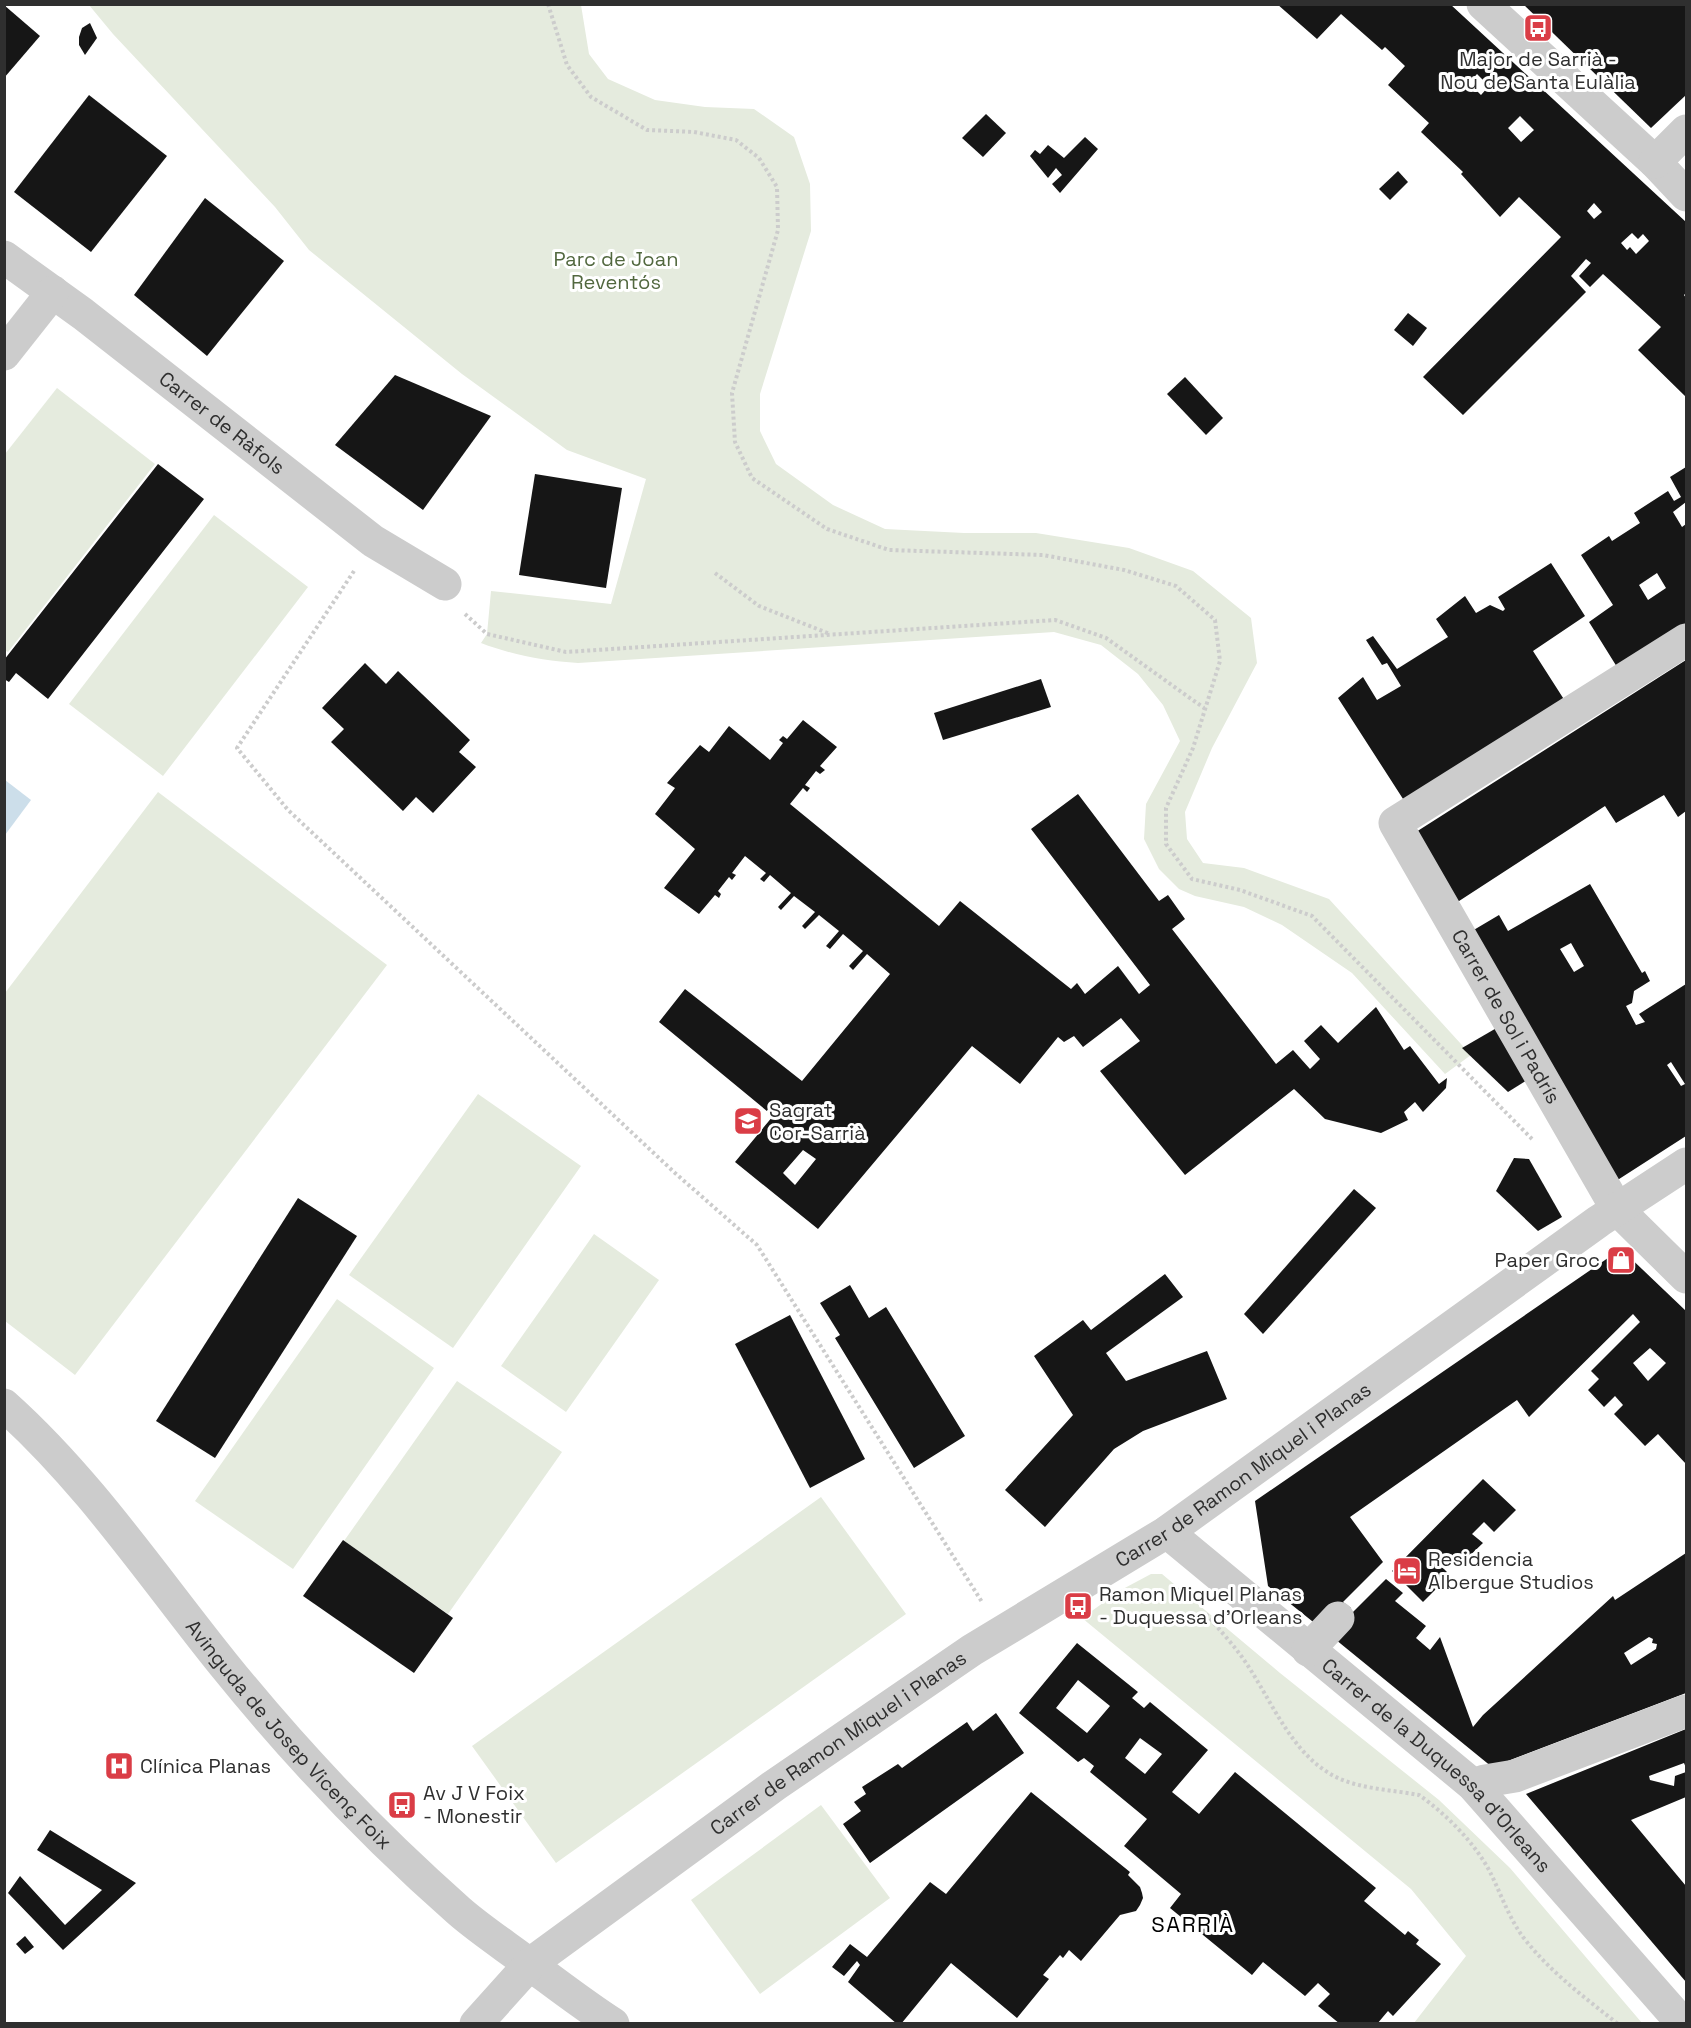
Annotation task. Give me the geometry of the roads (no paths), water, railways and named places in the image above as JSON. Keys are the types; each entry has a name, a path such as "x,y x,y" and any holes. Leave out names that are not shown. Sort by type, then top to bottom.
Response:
{"street":[{"path":"1483,4 1655,162 1686,195"},
{"path":"1655,162 1686,131"},
{"name":"Carrer de Ràfols","path":"4,257 93,321 373,541 445,584"},
{"path":"4,354 53,292"},
{"name":"Carrer de Sol i Padrís","path":"1686,640 1395,823 1617,1209 1686,1277"},
{"name":"Carrer de Ramon Miquel i Planas","path":"476,2024 530,1964 775,1785 972,1650 1167,1532 1617,1209 1686,1164"},
{"name":"Avinguda de Josep Vicenç Foix","path":"4,1405 26,1424 96,1501 225,1666 309,1764 365,1823 459,1912 613,2024"},
{"name":"Carrer de la Duquessa d'Orleans","path":"1167,1532 1473,1785 1683,2024"},
{"path":"1308,1650 1338,1617"},
{"path":"1473,1785 1515,1776 1686,1711"}],"water":[{"path":"5,780 31,800 4,835"}],"place":[{"name":"Major de Sarrià - Nou de Santa Eulàlia","path":"1538,28"},
{"name":"Sagrat Cor-Sarrià","path":"748,1121"},
{"name":"Paper Groc","path":"1621,1260"},
{"name":"Residencia Albergue Studios","path":"1407,1571"},
{"name":"Ramon Miquel Planas - Duquessa d'Orleans","path":"1078,1606"},
{"name":"Clínica Planas","path":"119,1766"},
{"name":"Av J V Foix - Monestir","path":"402,1805"}],"district":[{"name":"SARRIÀ","path":"1193,1924"}],"park label":[{"name":"Parc de Joan Reventós","path":"616,270"}]}
